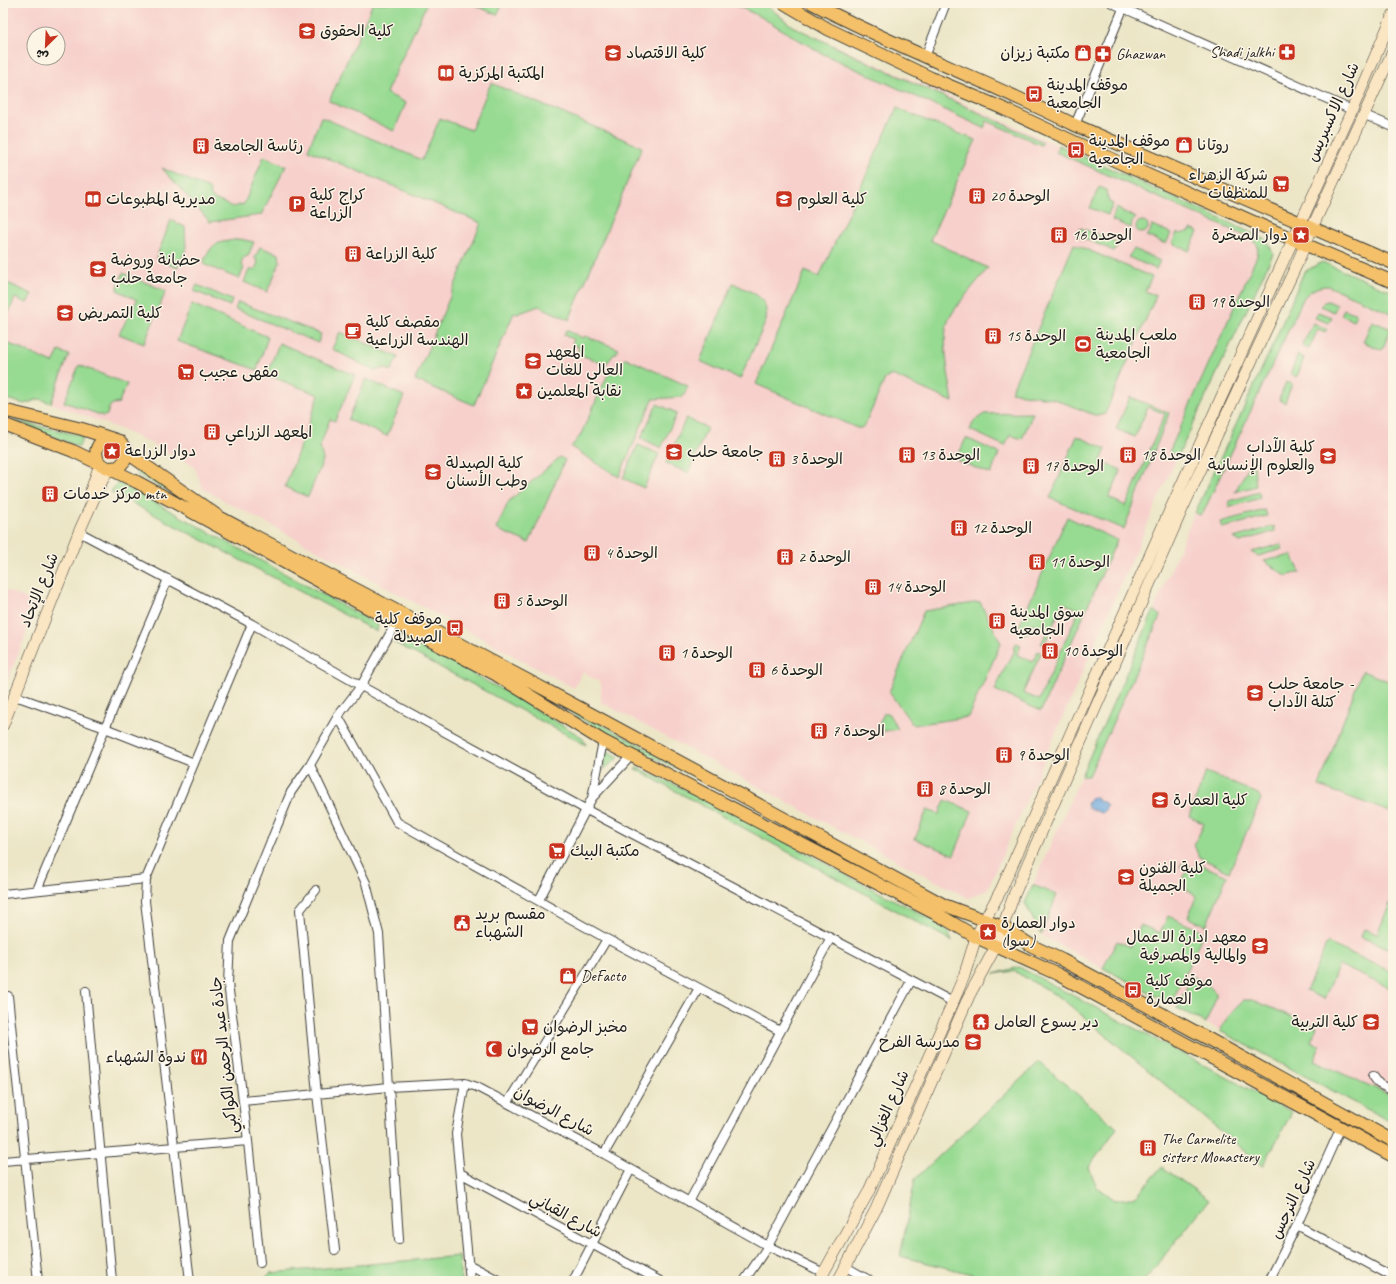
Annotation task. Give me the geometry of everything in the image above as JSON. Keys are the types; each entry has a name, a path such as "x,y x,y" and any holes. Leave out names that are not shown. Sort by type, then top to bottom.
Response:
{"main road":[{"path":"784,3 828,29 931,78 1002,108 1102,154 1393,282"},
{"path":"812,3 843,19 1008,93 1075,125 1393,263"},
{"name":"شارع الاكسبريس","path":"1293,238 1352,110 1393,15"},
{"name":"شارع الغزالي","path":"838,1281 876,1209 969,996 996,946 1014,895 1180,514 1393,52"},
{"path":"1002,108 1008,93"},
{"name":"شارع الغزالي","path":"821,1277 868,1193 953,1002 964,976 976,938 1001,890 1173,502 1293,238"},
{"path":"3,410 82,429 119,441 125,448 125,460 122,464 115,468 104,466 95,452 100,443 109,438"},
{"path":"3,424 73,451 104,466 396,623 495,674 603,741 631,756 944,918 976,938 1057,974 1393,1156"},
{"path":"126,452 219,517 578,707 944,905 1003,928 1032,946 1062,960 1205,1037 1393,1141"},
{"name":"شارع الإتحاد","path":"3,725 79,532 88,513 92,488 104,466"}],"street":[{"path":"925,57 946,3"},
{"path":"1112,3 1124,5 1352,110"},
{"path":"1075,125 1124,5"},
{"path":"1365,115 1393,127"},
{"path":"79,532 252,624 361,686 585,809 830,939 953,1002"},
{"path":"37,890 168,579"},
{"name":"جادة عبد الرحمن الكواكبي","path":"260,1263 248,1141 228,983 230,941 291,792 310,765 338,716 361,686 396,623"},
{"path":"190,1281 145,900 146,879 252,624"},
{"path":"14,697 21,698 105,728 194,763"},
{"path":"338,716 397,822 607,939 780,1031"},
{"path":"592,798 603,741"},
{"path":"539,900 592,798 631,756"},
{"path":"310,765 366,883 379,934 399,1239"},
{"path":"3,894 146,879"},
{"path":"316,890 300,910 317,1094 335,1250"},
{"path":"508,1102 607,939"},
{"path":"689,1202 830,939"},
{"path":"744,1281 768,1246 911,981"},
{"path":"604,1154 699,988"},
{"path":"86,992 112,1281"},
{"path":"8,996 38,1281"},
{"path":"1373,1076 1378,1084 1393,1091"},
{"path":"465,1084 456,1134 470,1281"},
{"name":"شارع الرضوان","path":"243,1101 389,1088 465,1084 477,1087 604,1154 821,1277"},
{"name":"شارع النرجس","path":"1269,1281 1297,1225 1341,1127"},
{"path":"3,1161 248,1141"},
{"path":"573,1281 631,1169"},
{"name":"شارع القباني","path":"460,1173 660,1281"},
{"path":"1297,1225 1393,1277"},
{"path":"468,1264 500,1281"},
{"path":"846,1267 871,1281"}],"shaded area":[{"name":"جامعة حلب","path":"3,3 766,3 793,26 1267,240 1273,254 1171,470 987,890 968,898 601,702 601,683 583,672 574,688 203,489 194,466 159,447 120,429 39,399 24,404 3,398"},
{"name":"جامعة حلب - كتلة الآداب","path":"1322,262 1393,292 1393,1123 1041,935 1025,903 1154,610 1196,509 1272,347 1304,272"},
{"path":"3,589 38,604 3,691"}],"green space":[{"path":"373,3 427,3 386,93 406,103 394,131 329,101"},
{"path":"470,3 503,3 497,15"},
{"path":"731,3 764,3 792,26 1043,142 1041,145 987,121 984,128 821,53 761,17"},
{"path":"491,83 642,147 569,320 539,306 517,314 514,313 474,405 415,380 481,223 308,150 321,117 422,160 440,118 471,130"},
{"path":"897,108 976,140 930,240 988,268 957,306 946,327 946,360 953,402 892,375 885,379 865,425 861,428 857,428 756,384 805,271 819,277"},
{"path":"1058,145 1267,240 1273,254 1178,456 1169,452 1257,256 1258,246 1250,238 1056,152"},
{"path":"264,156 286,166 261,215 210,222 162,168 209,189 212,198 233,207 244,204"},
{"path":"1099,187 1107,190 1106,192 1109,202 1113,204 1108,215 1090,208"},
{"path":"1116,208 1136,218 1132,222 1131,228 1112,220"},
{"path":"171,220 185,227 186,249 177,268 156,258"},
{"path":"1140,221 1144,221 1148,227 1144,233 1140,233 1136,229 1136,225"},
{"path":"1152,225 1171,233 1166,244 1146,236 1150,232"},
{"path":"1081,228 1119,243 1114,251 1076,235"},
{"path":"1191,229 1198,232 1189,251 1172,243 1177,233 1180,234 1191,231"},
{"path":"240,239 254,242 248,256 242,261 244,268 239,279 203,264 209,251 216,244"},
{"name":"ملعب المدينة الجامعية","path":"1074,244 1152,277 1145,291 1156,296 1105,414 1097,416 1054,399 1011,392"},
{"path":"260,247 279,254 280,262 267,292 244,282 249,270 255,269 258,263 255,258"},
{"path":"1134,249 1160,261 1156,269 1128,257"},
{"path":"1322,262 1393,292 1393,314 1328,286 1315,289 1304,297 1203,513 1200,515 1195,513 1272,347 1304,272"},
{"path":"123,273 166,291 144,344 119,334 137,300 117,290"},
{"path":"3,281 32,294 27,303 15,298 3,326"},
{"path":"733,283 758,296 765,306 766,312 766,321 740,379 700,361"},
{"path":"197,285 232,300 230,306 194,291"},
{"path":"1328,301 1337,305 1334,312 1320,306 1324,302"},
{"path":"238,302 321,334 318,343 235,309"},
{"path":"192,304 268,337 257,370 177,341"},
{"path":"1344,309 1357,314 1354,321 1341,315"},
{"path":"1318,312 1332,317 1329,323 1315,318"},
{"path":"1372,321 1391,329 1382,350 1363,342"},
{"path":"1313,323 1327,329 1325,332 1318,329 1309,349 1302,346"},
{"path":"566,330 583,338 585,336 619,349 605,365 577,353 579,347 572,344 574,340 564,335"},
{"path":"340,332 398,357 391,371 384,368 375,371 332,349"},
{"path":"3,341 53,363 59,351 69,355 51,403 39,399 24,404 3,398"},
{"path":"279,343 355,375 335,421 330,419 320,446 323,460 308,497 285,487 319,395 267,375"},
{"path":"1298,355 1304,358 1297,377 1290,374"},
{"path":"626,358 688,386 683,397 653,399 619,477 571,447 580,436 608,374"},
{"path":"79,365 127,384 118,404 113,404 109,408 107,415 103,416 64,402"},
{"path":"366,379 404,396 387,436 348,420"},
{"path":"1286,382 1292,384 1285,403 1279,400"},
{"path":"1130,397 1169,413 1124,529 1050,498 1077,436 1106,449 1101,461 1121,470 1109,498 1126,506 1165,414 1148,407 1135,437 1116,429"},
{"path":"657,404 677,413 661,448 641,438"},
{"path":"1033,413 1022,439 1010,435 1005,446 970,430 974,421 984,414"},
{"path":"686,418 707,428 688,473 666,463"},
{"path":"13,420 83,436 79,447"},
{"path":"966,438 999,453 991,474 956,460"},
{"path":"108,444 114,444 118,448 118,454 114,458 108,458 104,454 104,448"},
{"path":"638,445 659,454 644,488 623,478"},
{"path":"560,457 565,460 529,543 496,529 509,501"},
{"path":"1253,458 1256,486 1235,492"},
{"path":"141,465 177,496 136,474"},
{"path":"118,482 378,625 377,632 111,492"},
{"path":"1259,492 1260,498 1228,508 1230,501"},
{"path":"1265,510 1267,516 1222,528 1220,522"},
{"path":"1067,517 1117,540 1041,711 995,690 1008,661 1009,662 1015,650 1013,649 1016,643 1021,645 1017,655 1033,662 1038,651 1041,653 1023,693 1039,700 1079,610 1063,603 1044,645 1041,644 1047,631 1031,624 1026,635 1017,631"},
{"path":"1274,526 1275,531 1240,542 1234,538"},
{"path":"1281,544 1282,549 1258,556 1252,552"},
{"path":"1292,555 1300,572 1286,576 1264,561"},
{"path":"980,602 1001,643 968,717 913,725 889,692 924,611"},
{"path":"1154,610 1160,615 1159,619 1089,776 1081,776"},
{"path":"398,633 506,692 582,737 586,745 393,642"},
{"path":"1362,671 1393,683 1393,813 1319,786"},
{"path":"513,676 712,784 618,742"},
{"path":"884,713 888,713 898,729 879,732 877,729"},
{"path":"605,750 619,757 603,770"},
{"path":"638,768 724,807 859,882 937,922 948,931 952,941 635,769"},
{"path":"1206,772 1258,794 1261,799 1229,872 1199,857 1194,845 1204,824 1189,816"},
{"path":"945,800 972,811 954,855 915,839 927,810 939,814"},
{"path":"1182,863 1194,868 1197,863 1227,876 1206,926 1188,917 1196,897 1193,893 1180,887 1187,870 1180,867"},
{"path":"1033,885 1057,895 1041,935 1025,903"},
{"path":"1393,897 1393,950 1361,937 1364,929 1377,934"},
{"path":"1168,916 1202,931 1202,936 1171,1004 1103,968 1117,941 1131,947 1141,925 1160,933"},
{"path":"1327,943 1393,972 1392,989 1339,965 1324,999 1306,991"},
{"path":"1019,967 1292,1112 1263,1166 1061,998 1014,971 994,974"},
{"path":"1192,976 1207,984 1216,993 1216,998 1206,1023 1177,1008"},
{"path":"1244,1000 1252,1000 1317,1027 1311,1041 1320,1046 1314,1061 1393,1096 1393,1123 1220,1031 1230,1014"},
{"path":"1039,1062 1117,1128 1089,1167 1096,1186 1115,1200 1136,1197 1162,1167 1209,1200 1144,1281 999,1281 900,1256 915,1179"},
{"path":"459,1256 461,1281 262,1281 270,1273"}],"water":[{"path":"1094,797 1105,803 1107,806 1104,812 1101,813 1088,808 1087,804 1090,798"}],"place":[{"name":"كلية الحقوق","path":"307,31"},
{"name":"Shadi jalkhi","path":"1287,52"},
{"name":"كلية الاقتصاد","path":"613,53"},
{"name":"مكتبة زيزان","path":"1083,53"},
{"name":"Ghazwan","path":"1103,54"},
{"name":"المكتبة المركزية","path":"446,73"},
{"name":"موقف المدينة الجامعبة","path":"1034,94"},
{"name":"روتانا","path":"1184,145"},
{"name":"رئاسة الجامعة","path":"201,146"},
{"name":"موقف المدينة الجامعية","path":"1076,150"},
{"name":"شركة الزهراء للمنظفات","path":"1281,184"},
{"name":"الوحدة 20","path":"977,196"},
{"name":"مديرية المطبوعات","path":"93,199"},
{"name":"كلية العلوم","path":"784,199"},
{"name":"كراج كلية الزراعة","path":"297,204"},
{"name":"الوحدة 16","path":"1059,235"},
{"name":"دوار الصخرة","path":"1301,235"},
{"name":"كلية الزراعة","path":"353,254"},
{"name":"حضانة وروضة جامعة حلب","path":"98,269"},
{"name":"الوحدة 19","path":"1197,302"},
{"name":"كلية التمريض","path":"65,313"},
{"name":"مقصف كلية الهندسة الزراعية","path":"353,331"},
{"name":"الوحدة 15","path":"993,336"},
{"name":"ملعب المدينة الجامعية","path":"1083,344"},
{"name":"المعهد العالي للغات","path":"533,361"},
{"name":"مقهى عجيب","path":"186,372"},
{"name":"نقابة المعلمين","path":"524,391"},
{"name":"المعهد الزراعي","path":"212,432"},
{"name":"دوار الزراعة","path":"112,451"},
{"name":"جامعة حلب","path":"674,452"},
{"name":"الوحدة 13","path":"907,455"},
{"name":"الوحدة 18","path":"1128,455"},
{"name":"كلية الآداب والعلوم الإنسانية","path":"1328,456"},
{"name":"الوحدة 3","path":"777,459"},
{"name":"الوحدة 17","path":"1031,466"},
{"name":"كلية الصيدلة وطب الأسنان","path":"433,472"},
{"name":"مركز خدمات mtn","path":"50,494"},
{"name":"الوحدة 12","path":"959,528"},
{"name":"الوحدة 4","path":"592,553"},
{"name":"الوحدة 2","path":"785,557"},
{"name":"الوحدة 11","path":"1037,562"},
{"name":"الوحدة 14","path":"873,587"},
{"name":"الوحدة 5","path":"502,601"},
{"name":"سوق المدينة الجامعية","path":"997,621"},
{"name":"موقف كلية الصيدلة","path":"455,628"},
{"name":"الوحدة 10","path":"1050,651"},
{"name":"الوحدة 1","path":"667,653"},
{"name":"الوحدة 6","path":"757,670"},
{"name":"جامعة حلب - كتلة الآداب","path":"1255,693"},
{"name":"الوحدة 7","path":"819,731"},
{"name":"الوحدة 9","path":"1004,755"},
{"name":"الوحدة 8","path":"925,789"},
{"name":"كلية العمارة","path":"1160,800"},
{"name":"مكتبة البيك","path":"557,851"},
{"name":"كلية الفنون الجميلة","path":"1126,877"},
{"name":"مقسم بريد الشهباء","path":"462,923"},
{"name":"دوار العمارة (سوا)","path":"988,932"},
{"name":"معهد ادارة الاعمال والمالية والمصرفية","path":"1260,946"},
{"name":"DeFacto","path":"568,976"},
{"name":"موقف كلية العمارة","path":"1133,990"},
{"name":"دير يسوع العامل","path":"981,1022"},
{"name":"كلية التربية","path":"1371,1022"},
{"name":"مخبز الرضوان","path":"530,1027"},
{"name":"مدرسة الفرح","path":"973,1042"},
{"name":"جامع الرضوان","path":"494,1049"},
{"name":"ندوة الشهباء","path":"199,1057"},
{"name":"The Carmelite sisters Monastery","path":"1148,1148"}]}
